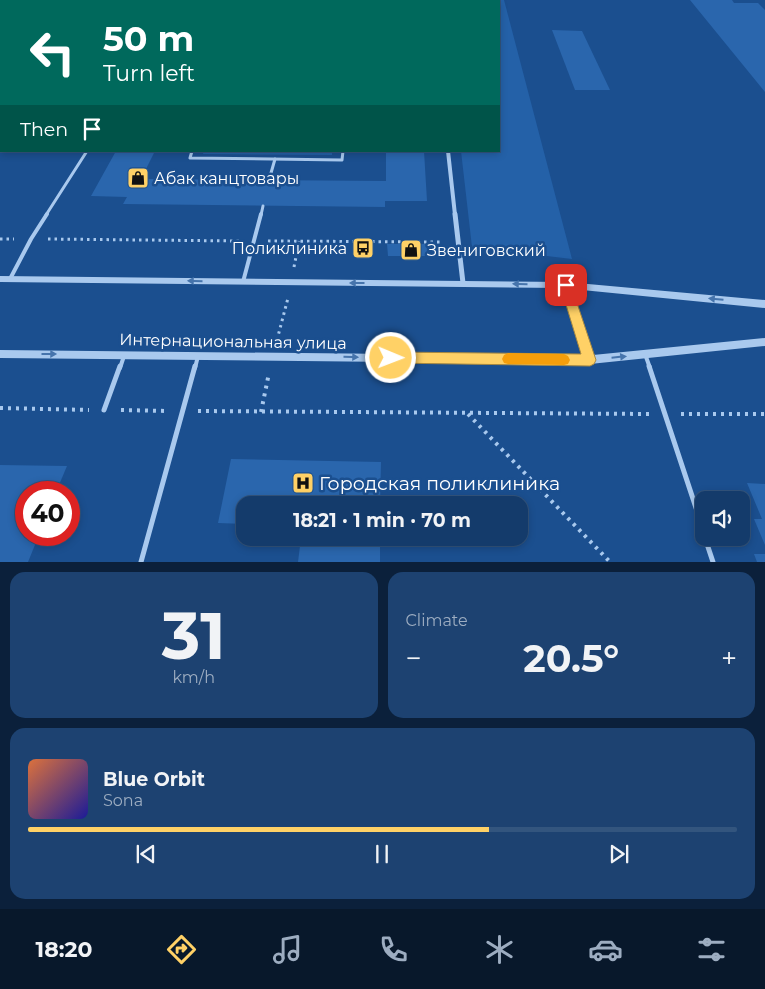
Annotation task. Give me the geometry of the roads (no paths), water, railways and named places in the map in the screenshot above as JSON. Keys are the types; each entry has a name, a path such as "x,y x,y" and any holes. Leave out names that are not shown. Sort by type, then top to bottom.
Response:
{"street":[{"path":"448,152 463,283"},
{"path":"5,279 566,285 765,304"},
{"path":"566,285 590,360"},
{"name":"Интернациональная улица","path":"0,354 590,360 765,342"}],"lane":[{"path":"5,279 86,152"},
{"path":"192,152 190,158 342,160 343,152"},
{"path":"269,180 275,159"},
{"path":"243,282 262,206"},
{"path":"645,354 695,504"},
{"path":"104,410 124,355"},
{"path":"141,562 198,356"},
{"path":"708,546 713,562"}],"place":[{"name":"Абак канцтовары","path":"138,178"},
{"name":"Поликлиника","path":"363,248"},
{"name":"Звениговский","path":"411,250"},
{"name":"Городская поликлиника","path":"303,483"}]}
